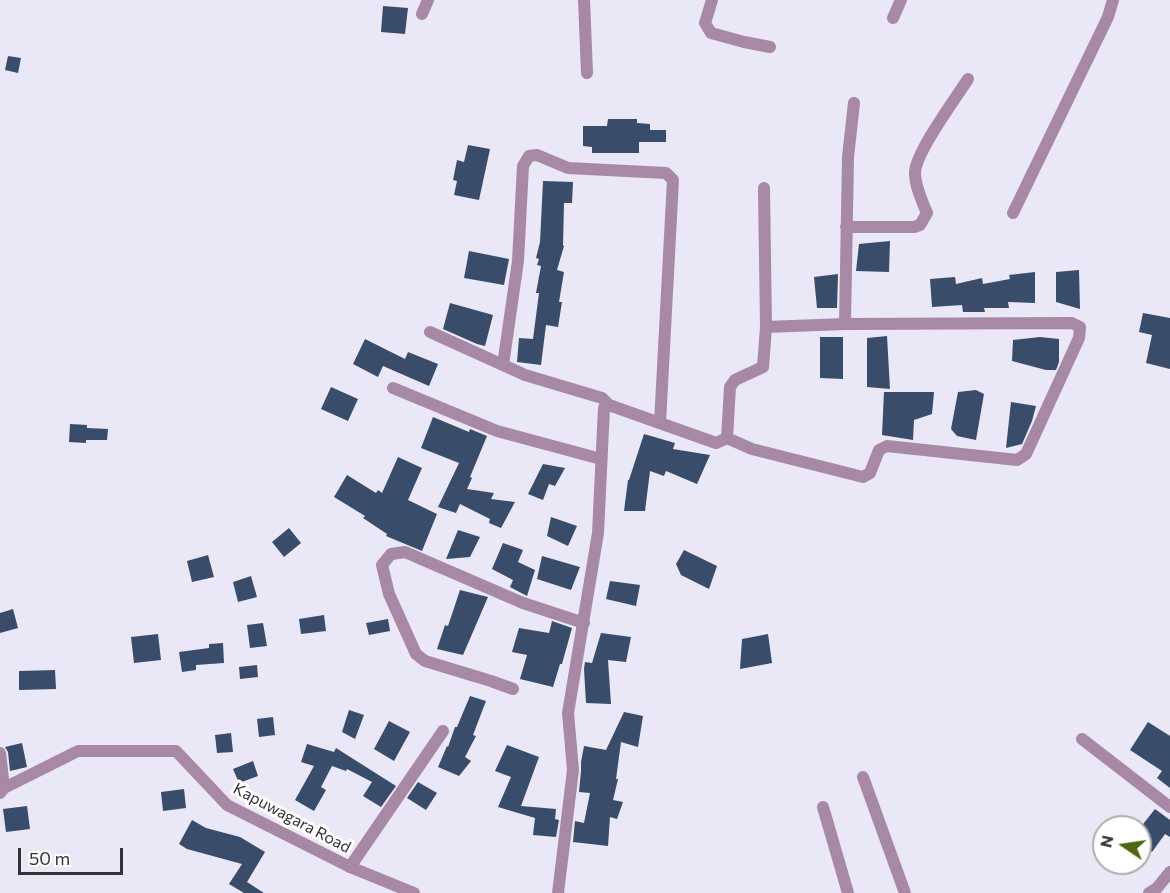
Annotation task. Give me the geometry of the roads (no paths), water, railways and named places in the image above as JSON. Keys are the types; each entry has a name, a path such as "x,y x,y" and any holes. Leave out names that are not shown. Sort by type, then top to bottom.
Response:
{"street":[{"path":"422,14 428,0"},
{"path":"584,0 587,73"},
{"path":"712,0 705,23 711,33 770,47"},
{"path":"893,18 901,0"},
{"path":"1013,213 1108,16 1113,0"},
{"path":"846,227 920,225 927,213 915,176 915,165 968,79"},
{"path":"845,324 848,157 854,103"},
{"path":"503,365 518,261 523,166 529,156 537,155 568,168 666,172 673,180 660,423"},
{"path":"727,438 730,387 735,380 763,367 766,327 764,188"},
{"path":"430,332 525,375 602,398 609,405 716,443 727,438 752,449 863,477 870,473 879,450 887,446 1017,460 1026,454 1079,338 1080,327 1072,323 845,324 766,327"},
{"path":"393,388 497,431 601,459"},
{"path":"558,893 573,770 568,712 598,533 604,408 609,405"},
{"path":"513,689 425,661 416,654 389,594 382,565 391,554 405,552 523,603 584,623"},
{"path":"350,867 443,731"},
{"path":"1082,739 1170,807"},
{"name":"Kapuwagara Road","path":"2,791 78,752 176,751 226,805 350,867 414,893"},
{"path":"0,753 2,791"},
{"path":"862,777 904,893"},
{"path":"823,807 848,893"},
{"path":"1149,893 1157,888 1170,872"}]}
